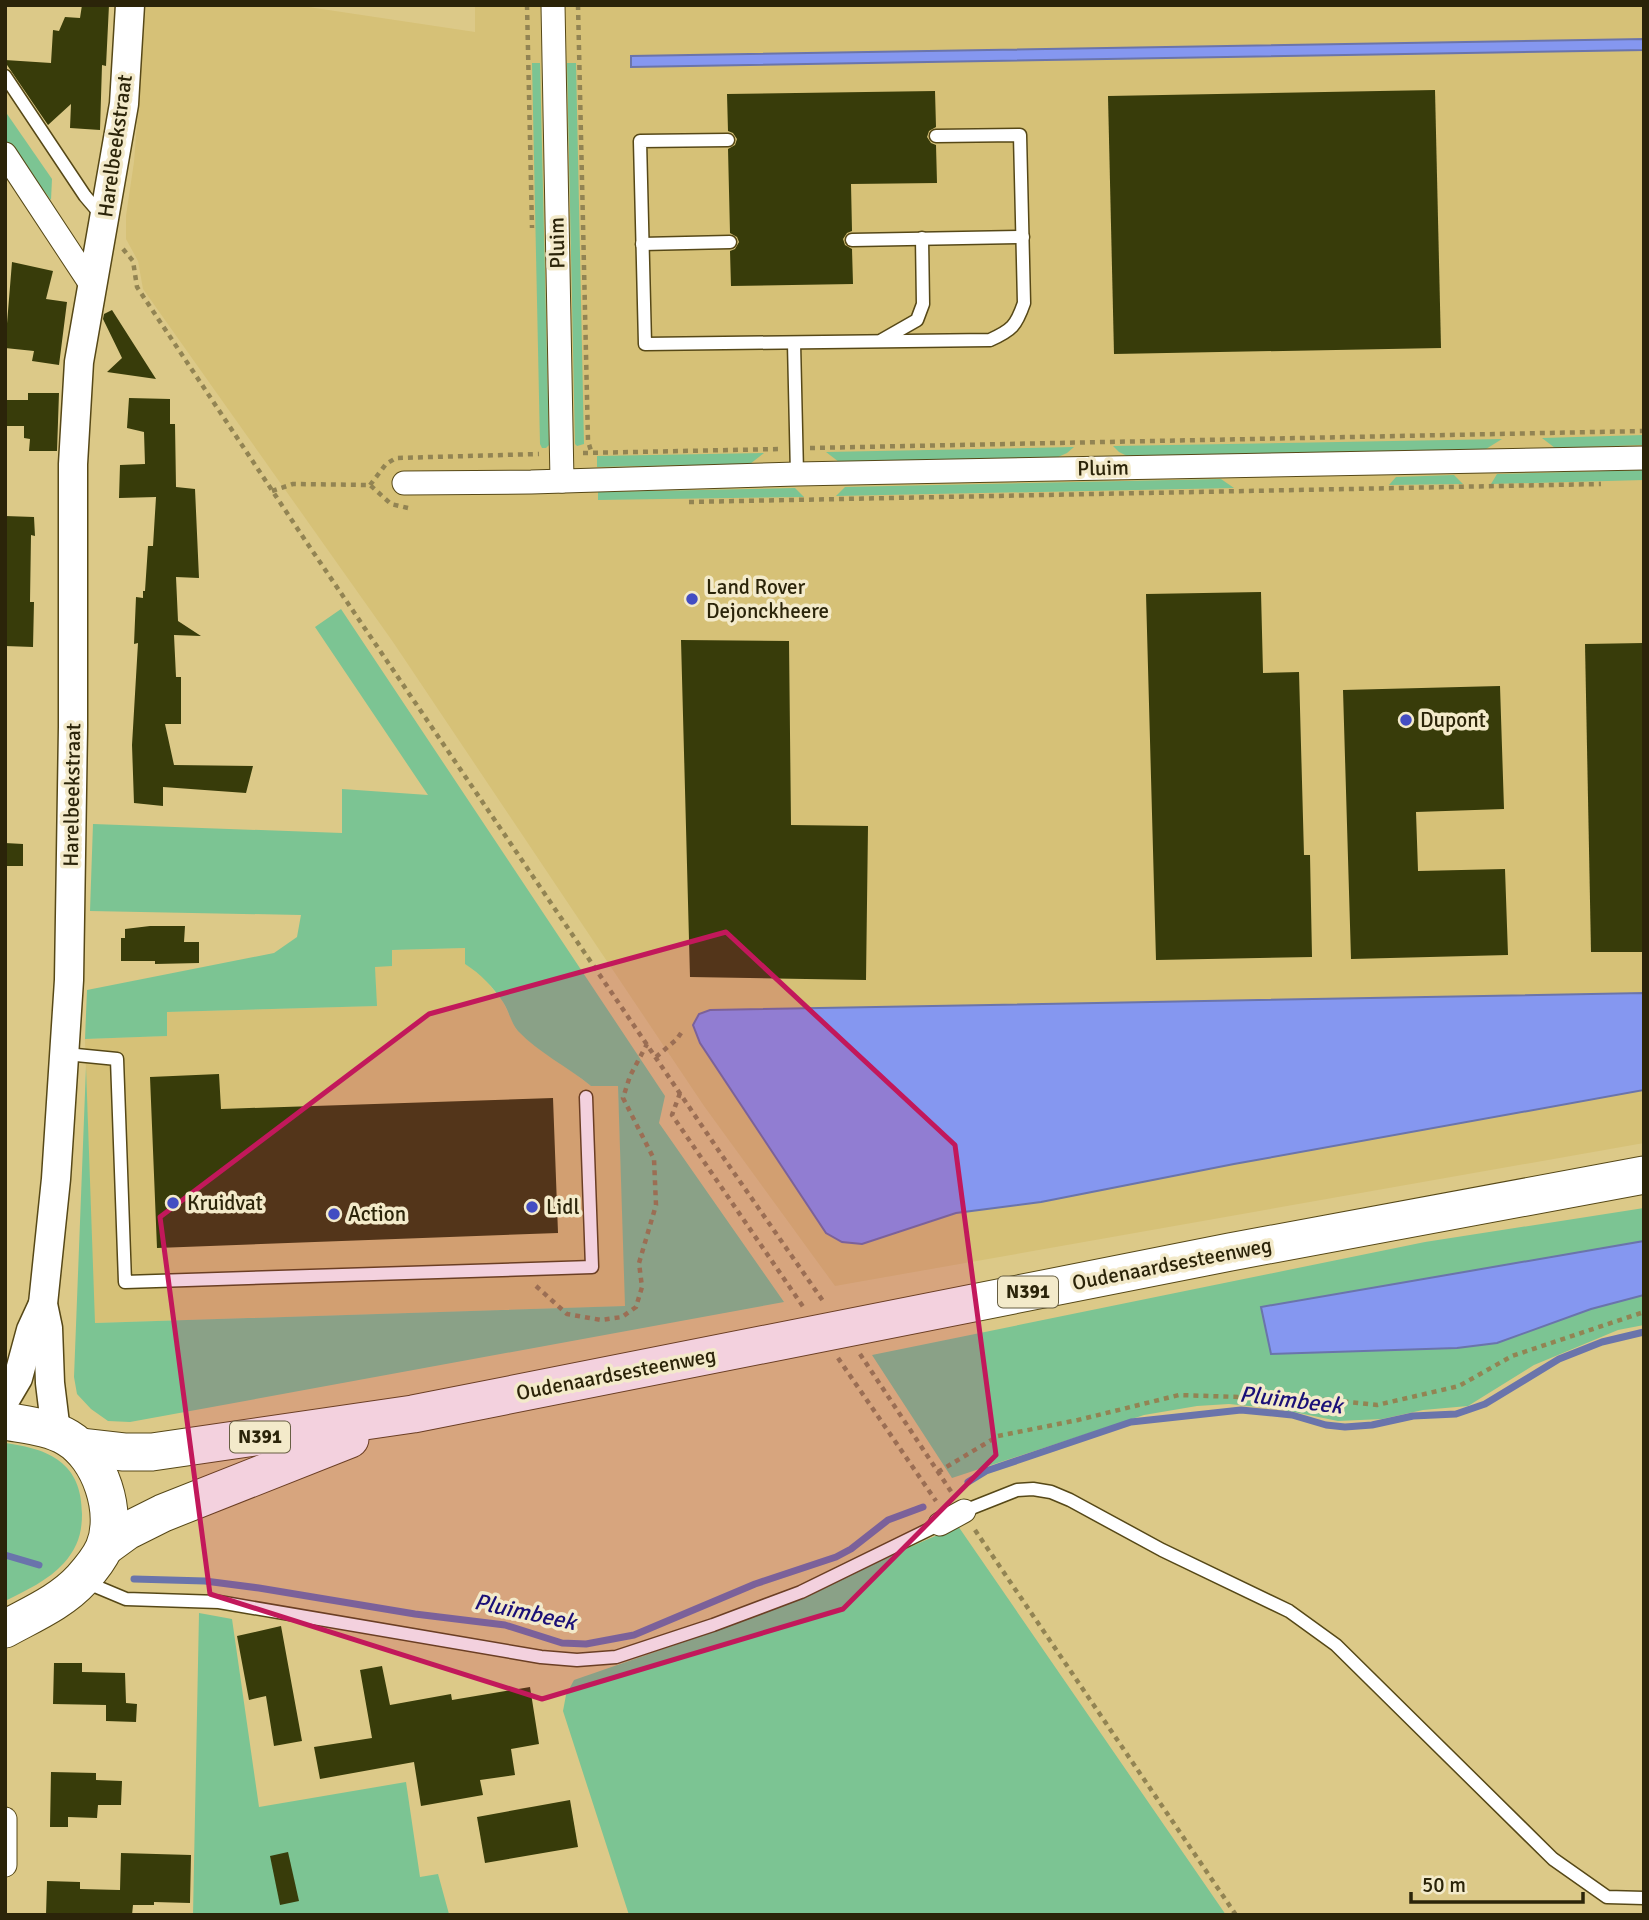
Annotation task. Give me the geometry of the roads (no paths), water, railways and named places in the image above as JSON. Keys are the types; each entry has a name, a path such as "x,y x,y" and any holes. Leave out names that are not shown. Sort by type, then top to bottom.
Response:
{"main road":[{"name":"Oudenaardsesteenweg","path":"68,1439 124,1452 152,1452 413,1414 822,1317 1243,1250 1644,1175"},
{"name":"Oudenaardsesteenweg","path":"105,1547 127,1531 163,1513 413,1414"},
{"name":"N391","path":"5,1422 68,1439"},
{"path":"68,1439 96,1469 107,1499 109,1520 105,1547"},
{"name":"N391","path":"5,1629 63,1597 81,1580 105,1547"}],"street":[{"name":"Harelbeekstraat","path":"68,1439 50,1383 48,1328 44,1304 66,1054 70,966 73,464 79,362 124,104 130,5"},
{"name":"Pluim","path":"553,5 562,481"},
{"path":"5,153 92,286"},
{"name":"Pluim","path":"404,483 1644,458"},
{"name":"Harelbeekstraat","path":"5,1400 18,1378 31,1330 44,1304"},
{"path":"940,1524 964,1511"},
{"path":"5,1819 5,1864"}],"lane":[{"path":"5,76 85,196 103,229"},
{"path":"728,140 640,141 645,344 990,340 1009,332 1024,303 1020,135 936,136"},
{"path":"852,240 1023,237"},
{"path":"879,342 917,320 923,304 922,238"},
{"path":"642,244 730,242"},
{"path":"794,343 797,474"},
{"path":"66,1054 117,1059 125,1282 592,1267 586,1097"},
{"path":"964,1511 1017,1490 1051,1492 1162,1550 1289,1611 1336,1644 1553,1859 1607,1897 1644,1898"},
{"path":"81,1580 126,1599 219,1602 527,1655 577,1660 616,1657 713,1625 801,1592 940,1524"}],"water":[{"path":"1644,39 1644,50 631,67 631,56"},
{"path":"1644,993 1644,1090 1234,1164 1041,1202 956,1213 862,1244 842,1242 826,1233 700,1043 693,1025 699,1014 710,1010"},
{"path":"1644,1241 1644,1295 1591,1309 1497,1343 1457,1348 1271,1354 1261,1307"}],"waterway":[{"name":"Pluimbeek","path":"968,1482 986,1471 1131,1422 1241,1410 1292,1415 1326,1425 1345,1427 1372,1425 1413,1416 1456,1414 1485,1404 1559,1359 1602,1342 1644,1332"},
{"name":"Pluimbeek","path":"134,1579 205,1581 259,1588 415,1614 505,1625 562,1643 586,1644 634,1635 755,1584 836,1557 851,1549 888,1520 923,1507"},
{"name":"Pluimbeek","path":"5,1555 39,1565"}],"place":[{"name":"Land Rover Dejonckheere","path":"692,599"},
{"name":"Dupont","path":"1406,720"},
{"name":"Kruidvat","path":"173,1203"},
{"name":"Lidl","path":"532,1207"},
{"name":"Action","path":"334,1214"}]}
